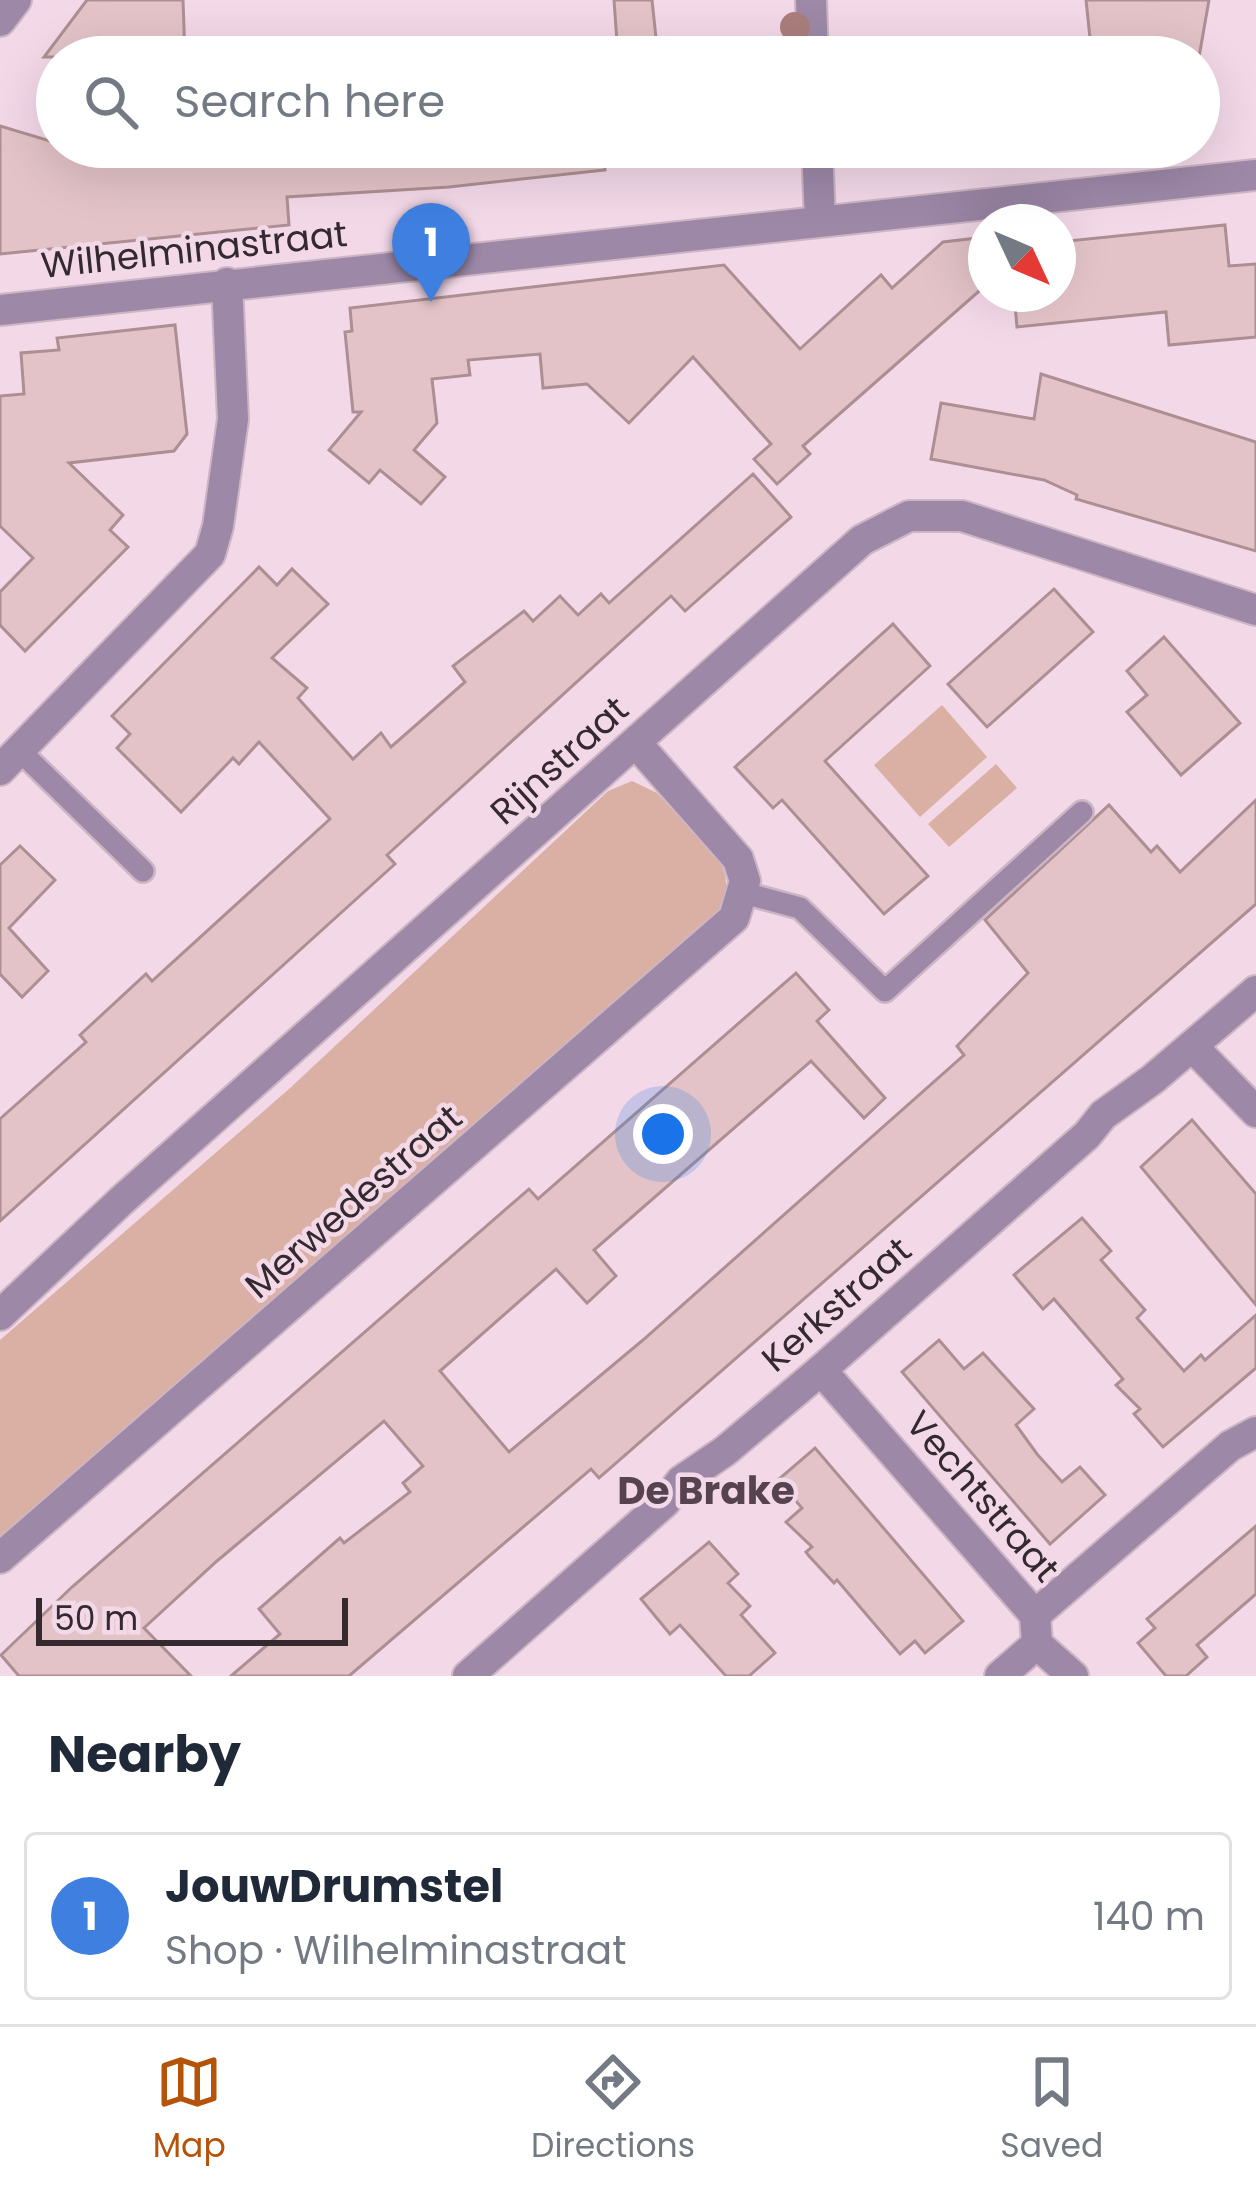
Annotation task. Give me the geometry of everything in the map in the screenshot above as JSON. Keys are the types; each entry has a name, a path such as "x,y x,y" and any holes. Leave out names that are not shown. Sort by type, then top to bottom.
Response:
{"street":[{"path":"0,21 16,0"},
{"path":"811,0 812,36"},
{"path":"818,168 820,220"},
{"name":"Wilhelminastraat","path":"0,310 1256,175"},
{"path":"9,760 200,567 215,543 234,396 227,284"},
{"name":"Rijnstraat","path":"0,1316 130,1192 862,540 910,516 962,516 1256,610"},
{"path":"636,743 738,859 744,893"},
{"name":"Merwedestraat","path":"0,1558 724,928 734,919 744,893"},
{"name":"Kerkstraat","path":"468,1676 664,1502 681,1481 725,1451 821,1370 1087,1135 1103,1115 1256,991"},
{"path":"1192,1046 1256,1112"},
{"name":"Vechtstraat","path":"821,1370 1073,1676"},
{"path":"1000,1676 1036,1629 1230,1447 1256,1432"}],"lane":[{"path":"9,760 143,871"},
{"path":"744,893 800,908 885,991 1082,812"}],"shaded area":[{"path":"942,705 987,757 920,817 874,765"},
{"path":"996,764 1017,788 949,847 928,824"},
{"path":"632,781 657,793 720,862 726,889 716,916 0,1538 0,1340 289,1089 608,791"}],"building":[{"path":"87,0 183,0 184,36 60,36"},
{"path":"614,0 652,0 656,36 617,36"},
{"path":"1086,0 1209,0 1203,36 1090,36"},
{"path":"0,126 36,137 36,168 605,168 449,187 287,197 289,225 0,254"},
{"path":"1225,225 1229,266 1256,264 1256,337 1169,345 1166,312 1017,327 1016,312 1076,312 1076,240"},
{"path":"968,239 968,301 803,446 810,454 777,484 754,459 771,444 693,357 629,423 587,384 543,388 540,354 468,360 470,375 432,379 437,423 414,450 445,477 421,504 380,470 369,483 329,450 361,412 353,412 345,332 352,331 350,308 724,265 800,349 881,275 892,288 943,242"},
{"path":"175,325 187,434 174,451 69,463 123,515 110,530 128,547 25,651 0,625 0,592 33,558 0,526 0,396 24,394 21,353 59,350 57,338"},
{"path":"1041,374 1256,442 1256,551 1076,499 1077,495 1044,480 931,459 941,403 1034,419"},
{"path":"753,474 791,517 685,611 671,596 387,855 395,864 0,1221 0,1119 86,1042 80,1035 146,974 152,981 330,819 259,742 239,764 233,758 181,812 117,748 130,734 112,716 259,567 277,585 292,569 328,604 272,658 307,688 298,698 353,759 381,733 391,747 465,682 453,666 524,611 533,621 560,596 578,615 601,594 609,603"},
{"path":"1054,589 1093,632 987,727 948,684"},
{"path":"893,624 930,666 825,761 928,876 884,914 782,800 773,808 735,767"},
{"path":"1164,637 1240,723 1181,775 1127,712 1147,695 1127,671"},
{"path":"1256,800 1256,904 599,1478 591,1469 349,1676 231,1676 280,1634 259,1609 340,1538 344,1543 410,1492 403,1483 423,1466 384,1421 144,1628 191,1676 19,1676 1,1655 72,1587 529,1189 538,1199 796,973 829,1010 817,1021 885,1098 864,1118 811,1061 594,1250 616,1276 587,1303 556,1269 440,1371 509,1452 643,1340 964,1055 957,1046 1028,973 985,920 1109,805 1151,852 1157,846 1180,872"},
{"path":"20,846 55,880 9,928 48,971 22,997 0,974 0,865"},
{"path":"1192,1120 1256,1194 1256,1305 1141,1167"},
{"path":"1082,1218 1111,1251 1101,1260 1145,1310 1137,1318 1184,1371 1201,1355 1205,1360 1256,1315 1256,1368 1163,1447 1134,1414 1140,1409 1116,1385 1123,1379 1054,1299 1043,1309 1014,1275"},
{"path":"939,1340 964,1369 983,1353 1034,1409 1016,1425 1037,1454 1062,1482 1080,1467 1105,1495 1050,1544 902,1372"},
{"path":"815,1448 963,1621 925,1653 915,1641 900,1654 837,1580 834,1583 809,1556 806,1552 812,1547 786,1522 802,1508 778,1480"},
{"path":"1256,1526 1256,1594 1197,1645 1207,1657 1186,1676 1166,1676 1138,1643 1155,1628 1147,1619"},
{"path":"709,1542 738,1574 728,1583 750,1606 741,1615 775,1653 749,1676 726,1676 680,1625 670,1634 641,1599"}],"place":[{"name":"JouwDrumstel","path":"431,302"}],"district":[{"name":"De Brake","path":"706,1490"}]}
